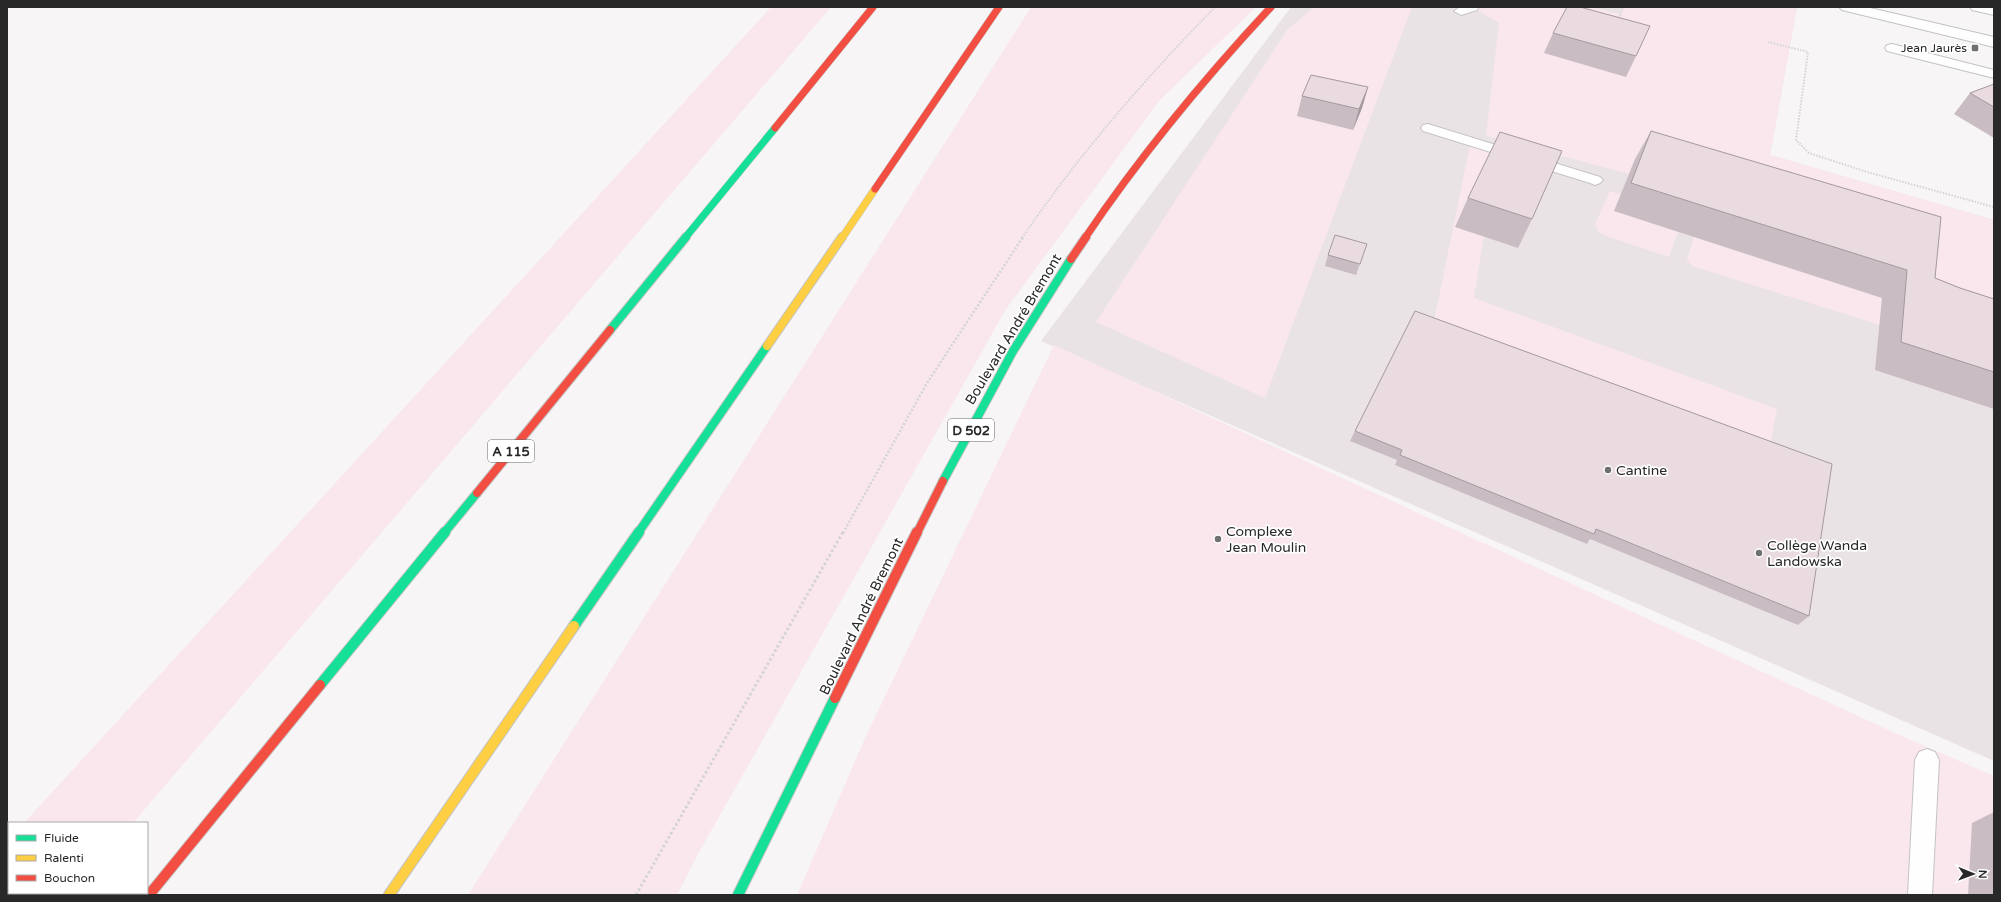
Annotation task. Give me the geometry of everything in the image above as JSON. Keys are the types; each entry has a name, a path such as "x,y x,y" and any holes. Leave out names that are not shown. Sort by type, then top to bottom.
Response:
{"main road":[{"name":"A 115","path":"149,895 873,7"},
{"path":"389,895 939,97 999,7"},
{"name":"Boulevard André Bremont","path":"738,895 951,466 1033,318 1089,232 1130,173 1215,68 1271,7"}],"street":[{"path":"1847,7 1994,42"}],"lane":[{"path":"1977,7 1994,11"},
{"path":"1892,48 1994,74"},
{"path":"1428,128 1595,180"},
{"path":"1920,895 1927,760"}],"path":[{"path":"636,895 797,615 927,382 991,283 1039,213 1100,133 1155,69 1215,7"},
{"path":"1616,26 1623,7"},
{"path":"1768,42 1808,52 1796,140 1810,153 1867,172 1994,207"}],"shaded area":[{"path":"771,7 831,7 134,822 25,822"},
{"path":"1031,7 1256,7 1159,101 1006,309 697,856 677,895 468,895"},
{"name":"Collège Wanda Landowska","path":"1291,7 1797,7 1770,155 1994,220 1994,761 1041,341"},
{"path":"1314,7 1412,7 1265,398 1096,322 1287,30"},
{"path":"1472,7 1591,7 1619,14 1622,7 1797,7 1770,155 1994,220 1994,334 1922,312 1938,247 1638,154 1629,174 1486,136 1499,23"},
{"path":"1470,145 1553,172 1456,227 1484,236 1474,298 1777,409 1768,455 1410,322 1411,317 1434,321"},
{"path":"1610,191 1621,194 1615,211 1678,232 1669,257 1603,235 1597,230 1595,224"},
{"path":"1694,237 1882,298 1880,325 1692,266 1687,259"},
{"name":"Complexe Jean Moulin","path":"1054,345 1895,733 1994,776 1994,895 797,895 866,736"},
{"path":"8,841 8,894 72,895 7,895"}],"building":[{"path":"1567,7 1580,7 1650,26 1636,56 1553,33"},
{"path":"1311,75 1368,87 1359,109 1302,96"},
{"path":"1994,84 1994,107 1970,93"},
{"path":"1651,131 1941,217 1935,278 1994,299 1994,372 1901,342 1907,270 1631,183"},
{"path":"1500,132 1562,151 1532,219 1468,198"},
{"path":"1335,235 1367,244 1360,264 1328,255"},
{"name":"Cantine","path":"1415,311 1832,464 1809,616 1596,529 1594,534 1400,455 1402,450 1355,431"}],"traffic: fast":[{"path":"610,330 775,128"},
{"path":"943,481 1013,351 1071,259"},
{"path":"574,626 767,346"},
{"path":"320,685 477,493"},
{"path":"738,895 835,698"}],"traffic: slow":[{"path":"767,346 875,189"},
{"path":"389,895 574,626"}],"traffic: jam":[{"path":"775,128 873,7"},
{"path":"875,189 999,7"},
{"path":"1071,259 1093,226 1165,128 1271,7"},
{"path":"477,493 610,330"},
{"path":"835,698 943,481"},
{"path":"149,895 320,685"}],"place":[{"name":"Jean Jaurès","path":"1975,48"},
{"name":"Cantine","path":"1608,470"},
{"name":"Complexe Jean Moulin","path":"1218,539"},
{"name":"Collège Wanda Landowska","path":"1759,553"}]}
